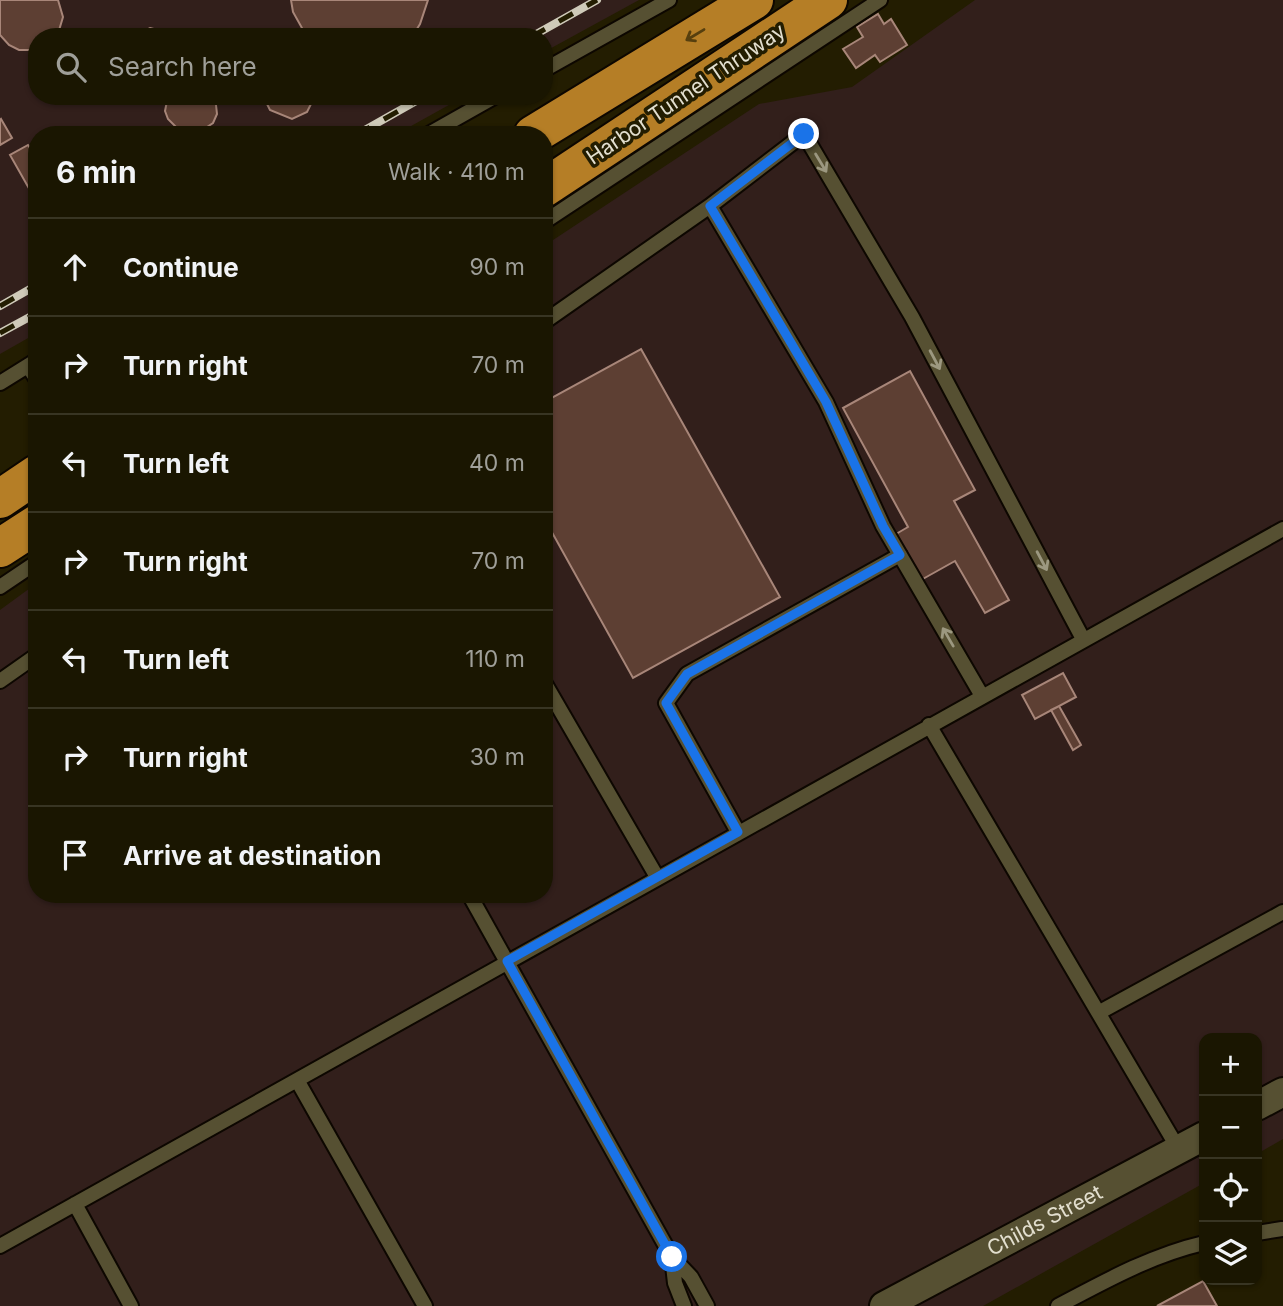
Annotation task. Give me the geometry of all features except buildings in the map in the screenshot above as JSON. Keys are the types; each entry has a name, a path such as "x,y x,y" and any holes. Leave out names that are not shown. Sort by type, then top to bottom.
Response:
{"highway":[{"name":"Harbor Tunnel Thruway","path":"548,126 754,0"},
{"name":"Harbor Tunnel Thruway","path":"553,182 828,0"},
{"path":"0,499 28,480"},
{"path":"0,548 28,530"}],"street":[{"path":"1262,1104 1283,1092"},
{"name":"Childs Street","path":"884,1306 1199,1139"}],"lane":[{"path":"553,65 669,0"},
{"path":"553,216 880,0"},
{"path":"444,126 480,105"},
{"path":"553,316 710,206 804,134 912,317 1083,639"},
{"path":"710,206 826,402 883,526 982,695"},
{"path":"0,383 28,366"},
{"path":"0,1246 929,724 1283,529"},
{"path":"738,832 666,703 687,674 900,555"},
{"path":"0,587 28,568"},
{"path":"0,681 28,661"},
{"path":"553,698 657,877"},
{"path":"929,724 1179,1150"},
{"path":"474,903 672,1257 691,1277 707,1306"},
{"path":"1100,1012 1283,912"},
{"path":"296,1080 425,1306"},
{"path":"75,1204 131,1306"},
{"path":"1262,1232 1282,1230"},
{"path":"1058,1306 1118,1274 1182,1248 1199,1244"},
{"path":"672,1257 675,1283 684,1306"}],"shaded area":[{"path":"0,0 639,0 553,47 553,28 28,28 28,105 449,105 411,126 28,126 28,338 0,354"},
{"path":"975,0 1283,0 1283,1139 1262,1151 1262,1033 1199,1033 1199,1186 983,1306 0,1306 0,610 28,590 28,903 553,903 553,240 759,104 852,87"}],"railway":[{"path":"547,28 597,0"},
{"path":"372,126 409,105"},
{"path":"0,306 28,290"},
{"path":"0,333 28,318"}],"route":[{"path":"672,1257 507,961 738,832 666,703 687,674 900,555 883,526 826,402 710,206 804,134"}]}
